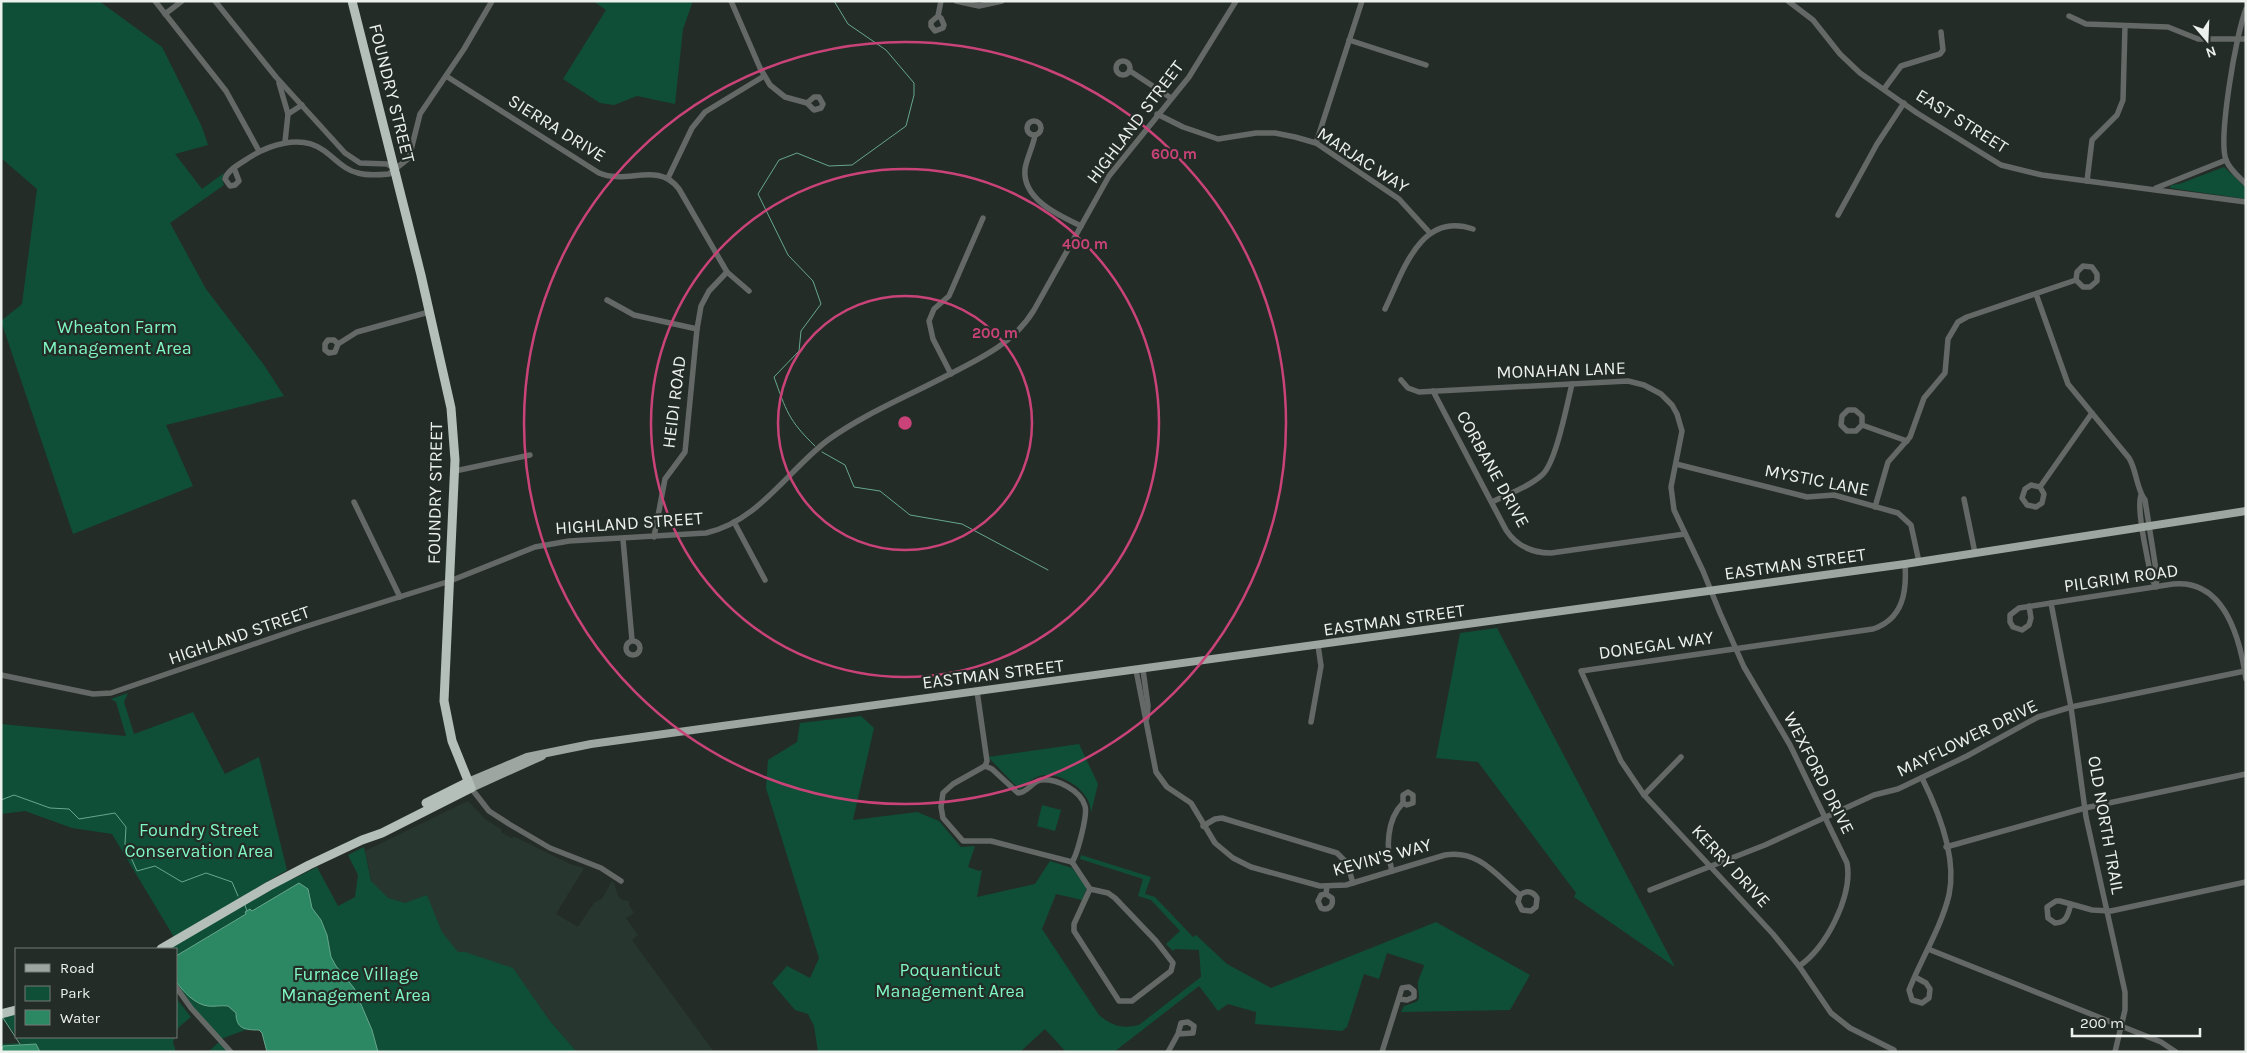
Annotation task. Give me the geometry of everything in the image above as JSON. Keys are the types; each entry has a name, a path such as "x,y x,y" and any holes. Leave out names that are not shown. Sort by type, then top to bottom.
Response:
{"highway":[{"name":"FOUNDRY STREET","path":"352,1 450,401 455,446 455,471 444,701 452,741 470,785"},
{"path":"163,948 269,886 362,840 379,828 470,785"},
{"path":"1,1014 15,1010"}],"main road":[{"name":"EASTMAN STREET","path":"470,785 527,757 600,743 1905,564 2246,511"}],"street":[{"path":"155,1 228,94 259,151"},
{"path":"165,14 182,1"},
{"path":"215,1 276,77 345,153 360,163 387,164 394,169"},
{"path":"234,168 259,151 285,142 322,148 344,167 358,173 389,174 409,158 418,117 446,76 492,1"},
{"path":"731,1 764,76 777,92 785,97 807,103"},
{"path":"938,16 941,1"},
{"path":"956,1 979,6 1002,1"},
{"name":"HIGHLAND STREET","path":"1,675 93,694 111,694 293,630 450,582 535,547 569,541 706,533 724,528 763,502 828,441 880,410 993,352 1022,326 1034,310 1116,167 1200,62 1236,1"},
{"path":"1316,143 1362,1"},
{"name":"EAST STREET","path":"1788,1 1813,20 1851,65 1904,103 2001,165 2025,172 2246,202"},
{"path":"2246,9 2238,40 2223,136 2226,160 2229,167 2246,184"},
{"path":"2069,16 2086,24 2163,26 2198,39 2246,39"},
{"path":"2087,181 2092,140 2116,115 2123,100 2125,26"},
{"path":"1884,89 1901,66 1940,54 1943,50 1941,32"},
{"path":"1349,40 1426,65"},
{"path":"1130,72 1171,98"},
{"name":"SIERRA DRIVE","path":"446,76 599,173 617,177 653,174 668,178"},
{"path":"749,291 727,272 679,189 668,178 692,128 706,112 764,76"},
{"path":"276,77 281,87 288,114 285,142"},
{"path":"1838,215 1877,144 1904,103"},
{"path":"288,114 302,105"},
{"name":"MARJAC WAY","path":"1158,114 1169,122 1205,136 1223,139 1256,133 1283,134 1316,143 1398,199 1430,233"},
{"path":"1035,135 1025,170 1031,192 1038,200 1058,215 1081,226"},
{"path":"2155,189 2226,160"},
{"path":"377,165 378,175"},
{"path":"951,374 933,339 929,320 934,309 946,300 954,286 983,218"},
{"path":"1385,309 1414,251 1430,233 1454,225 1473,229"},
{"name":"HEIDI ROAD","path":"654,537 665,479 685,452 701,306 705,296 727,272"},
{"path":"1876,507 1888,462 1907,441 1912,433 1924,398 1945,373 1948,339 1958,322 1967,317 2076,280"},
{"path":"2036,294 2065,379 2132,463 2137,475 2141,495 2145,500 2146,527 2157,576 2156,587"},
{"path":"607,300 634,316 697,329"},
{"path":"338,344 357,332 429,312"},
{"name":"MONAHAN LANE","path":"1401,380 1411,390 1434,391 1636,382 1661,394 1672,404 1681,424 1681,443 1671,494 1674,510 1712,591"},
{"path":"1492,502 1536,479 1545,472 1552,458 1572,384"},
{"name":"CORBANE DRIVE","path":"1434,391 1509,535 1527,549 1551,553 1686,534"},
{"path":"2040,487 2092,413"},
{"path":"1862,425 1907,441"},
{"path":"455,471 530,455"},
{"name":"MYSTIC LANE","path":"1676,464 1807,497 1834,495 1901,515 1909,522 1914,535 1919,562"},
{"path":"1964,499 1975,553"},
{"path":"354,502 400,597"},
{"path":"734,522 766,580"},
{"path":"623,539 632,640"},
{"name":"DONEGAL WAY","path":"1581,671 1862,632 1878,628 1893,617 1902,603 1906,586 1905,564"},
{"name":"PILGRIM ROAD","path":"2030,606 2031,618 2029,625 2022,630 2015,628 2010,622 2011,613 2016,608 2156,587 2186,584 2204,589 2215,597 2227,615 2246,679"},
{"name":"WEXFORD DRIVE","path":"1712,591 1736,649 1757,690 1790,745 1847,863 1848,883 1843,900 1822,945 1813,956 1799,966"},
{"name":"OLD NORTH TRAIL","path":"2051,603 2071,707 2085,808 2125,992 2125,1010 2115,1052"},
{"path":"1312,722 1321,666 1318,645"},
{"name":"KEVIN'S WAY","path":"1140,670 1148,706 1146,720 1153,762 1158,776 1167,787 1191,803 1203,826 1220,848 1238,861 1260,870 1327,886 1353,883 1444,855 1466,855 1486,865 1520,895"},
{"name":"KERRY DRIVE","path":"1581,671 1621,761 1644,795 1712,866 1773,934 1799,966 1822,1001 1836,1018 1859,1033 1894,1050"},
{"name":"MAYFLOWER DRIVE","path":"1650,890 1825,819 1870,797 1894,790 1922,778 1967,756 2029,721 2071,707 2244,671"},
{"path":"976,691 987,762 985,766 953,784 943,793 941,807 943,818 959,839 966,842 991,841 1072,862 1090,889 1108,893 1115,898 1156,941 1173,962 1171,971 1132,1001 1119,1001 1074,931 1074,924 1090,889"},
{"path":"1644,795 1682,757"},
{"path":"985,766 992,769 1018,793 1024,792 1038,781 1046,780 1072,789 1082,799 1086,811 1072,862"},
{"path":"1946,847 2085,808 2246,774"},
{"path":"1915,977 1926,983 1930,989 1929,998 1922,1003 1916,1003 1910,997 1909,990 1915,977 1928,949 1947,901 1950,888 1950,867 1938,812 1922,778"},
{"path":"470,785 489,811 509,824 550,848 601,868 621,881"},
{"path":"1392,871 1388,851 1389,840 1395,815 1404,803"},
{"path":"1203,826 1215,819 1222,818 1337,853 1347,863 1353,883"},
{"path":"2071,904 2067,917 2063,921 2055,923 2048,918 2046,909 2052,902 2058,901 2071,904 2092,910 2107,911 2246,882"},
{"path":"1326,894 1327,886"},
{"path":"1928,949 2161,1042 2176,1052"},
{"path":"178,990 191,1008 231,1052"},
{"path":"1382,1052 1399,999"},
{"path":"1168,1052 1178,1034"}],"shaded area":[{"path":"468,801 486,820 501,829 502,833 511,838 515,837 570,864 584,868 556,914 578,927 594,903 602,899 612,881 614,883 618,896 622,900 629,901 629,905 634,913 626,918 638,935 632,940 714,1052 577,1052 549,1020 453,958 380,921 365,851"}],"green space":[{"name":"Wheaton Farm Management Area","path":"1,1 99,1 162,47 202,127 208,145 175,154 202,189 224,173 222,179 224,185 170,223 206,289 264,365 284,396 166,425 193,486 73,534 1,321 22,304 37,189 1,158"},
{"path":"593,1 693,1 683,29 675,104 637,96 614,105 600,103 563,79 606,10"},
{"path":"2224,167 2246,188 2246,199 2170,188 2171,185 2179,184"},
{"path":"1497,628 1675,967 1574,897 1576,893 1478,762 1436,758 1460,633"},
{"name":"Foundry Street Conservation Area","path":"128,693 124,702 134,734 193,712 225,774 259,757 287,870 174,937 112,834 72,828 25,811 1,814 1,724 126,736 116,702 111,699"},
{"name":"Poquanticut Management Area","path":"861,716 874,728 853,820 917,812 939,821 961,847 975,846 968,867 979,871 982,870 977,897 1035,884 1050,861 1072,868 1087,887 1082,900 1056,894 1042,929 1099,1015 1113,1024 1127,1027 1139,1025 1201,977 1199,950 1175,949 1173,951 1166,944 1180,931 1151,900 1138,896 1143,879 1080,859 1081,855 1151,877 1145,894 1155,897 1193,937 1196,935 1227,964 1271,988 1436,922 1530,975 1510,1010 1401,1012 1404,1006 1418,1000 1419,978 1424,965 1387,953 1379,979 1364,974 1347,1027 1342,1031 1255,1024 1256,1012 1228,1004 1218,1011 1199,986 1114,1052 1066,1052 1045,1029 1020,1052 818,1052 814,1026 808,1014 795,1010 772,983 787,966 810,978 819,958 766,788 768,760 797,742 800,723"},
{"path":"1079,744 1098,784 1091,813 1090,805 1081,790 1065,779 1056,776 1039,776 1031,780 1020,790 988,757"},
{"path":"1042,805 1061,810 1055,831 1037,826"},
{"name":"Furnace Village Management Area","path":"364,847 371,881 388,898 405,903 427,895 442,932 458,952 465,952 513,968 549,1020 577,1052 318,1052 294,1012 221,1039 233,1052 208,1052 219,1042 178,992 178,948 170,948 290,879 317,867 338,906 355,897 358,875 348,855"},
{"path":"178,1001 191,1017 178,1029"},
{"path":"15,1013 15,1034 2,1017"},
{"path":"18,1038 175,1038 173,1042 176,1052 1,1052 1,1044 21,1043"}],"water":[{"path":"299,883 308,889 312,908 321,920 327,935 331,957 354,988 372,1030 378,1052 267,1052 262,1033 259,1030 242,1028 236,1018 236,1013 228,1006 203,1005 182,989 178,984 178,955 246,914 245,912 250,909 252,911"},
{"path":"36,1044 40,1052 1,1052 3,1046"}],"waterway":[{"path":"815,446 793,421 774,377 799,351 801,331 821,304 813,281 788,255 758,194 779,160 797,153 829,166 852,165 906,126 914,95 914,83 886,50 848,24 834,1"},
{"path":"822,452 845,465 854,487 880,491 910,515 962,524 1048,570"},
{"path":"1,800 14,795 50,808 69,809 79,819 115,813 126,827 125,844 137,871 155,866 182,882 206,873 232,882 238,896"},
{"path":"245,905 247,911"},
{"path":"3,1018 15,1036"},
{"path":"16,1038 20,1044"}]}
